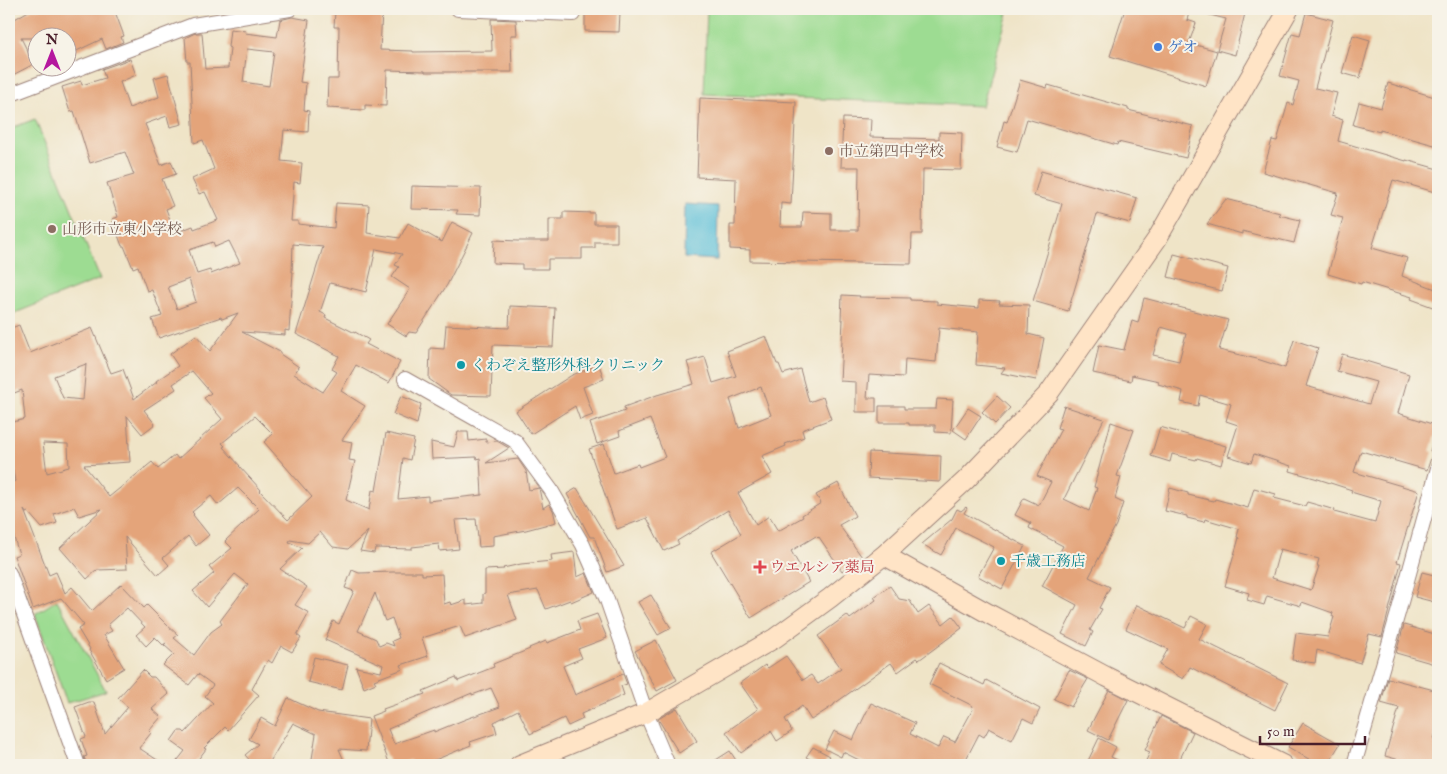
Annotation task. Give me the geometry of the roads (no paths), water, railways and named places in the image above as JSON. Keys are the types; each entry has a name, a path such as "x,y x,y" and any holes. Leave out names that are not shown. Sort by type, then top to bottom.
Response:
{"street":[{"path":"9,95 193,25 290,9"},
{"path":"458,9 573,14"},
{"path":"519,765 646,713 775,638 884,555 966,480 1049,393 1157,239 1289,9"},
{"path":"405,378 515,441 551,490 583,545 607,600 646,713 668,765"},
{"path":"1354,765 1438,468"},
{"path":"884,555 1107,677 1283,765"},
{"path":"9,573 78,765"}],"water":[{"path":"685,204 718,206 717,260 684,258"}],"place":[{"name":"ゲオ","path":"1158,47"},
{"name":"市立第四中学校","path":"829,151"},
{"name":"山形市立東小学校","path":"52,229"},
{"name":"くわぞえ整形外科クリニック","path":"461,365"},
{"name":"千歳工務店","path":"1001,561"},
{"name":"ウエルシア薬局","path":"760,567"}]}
